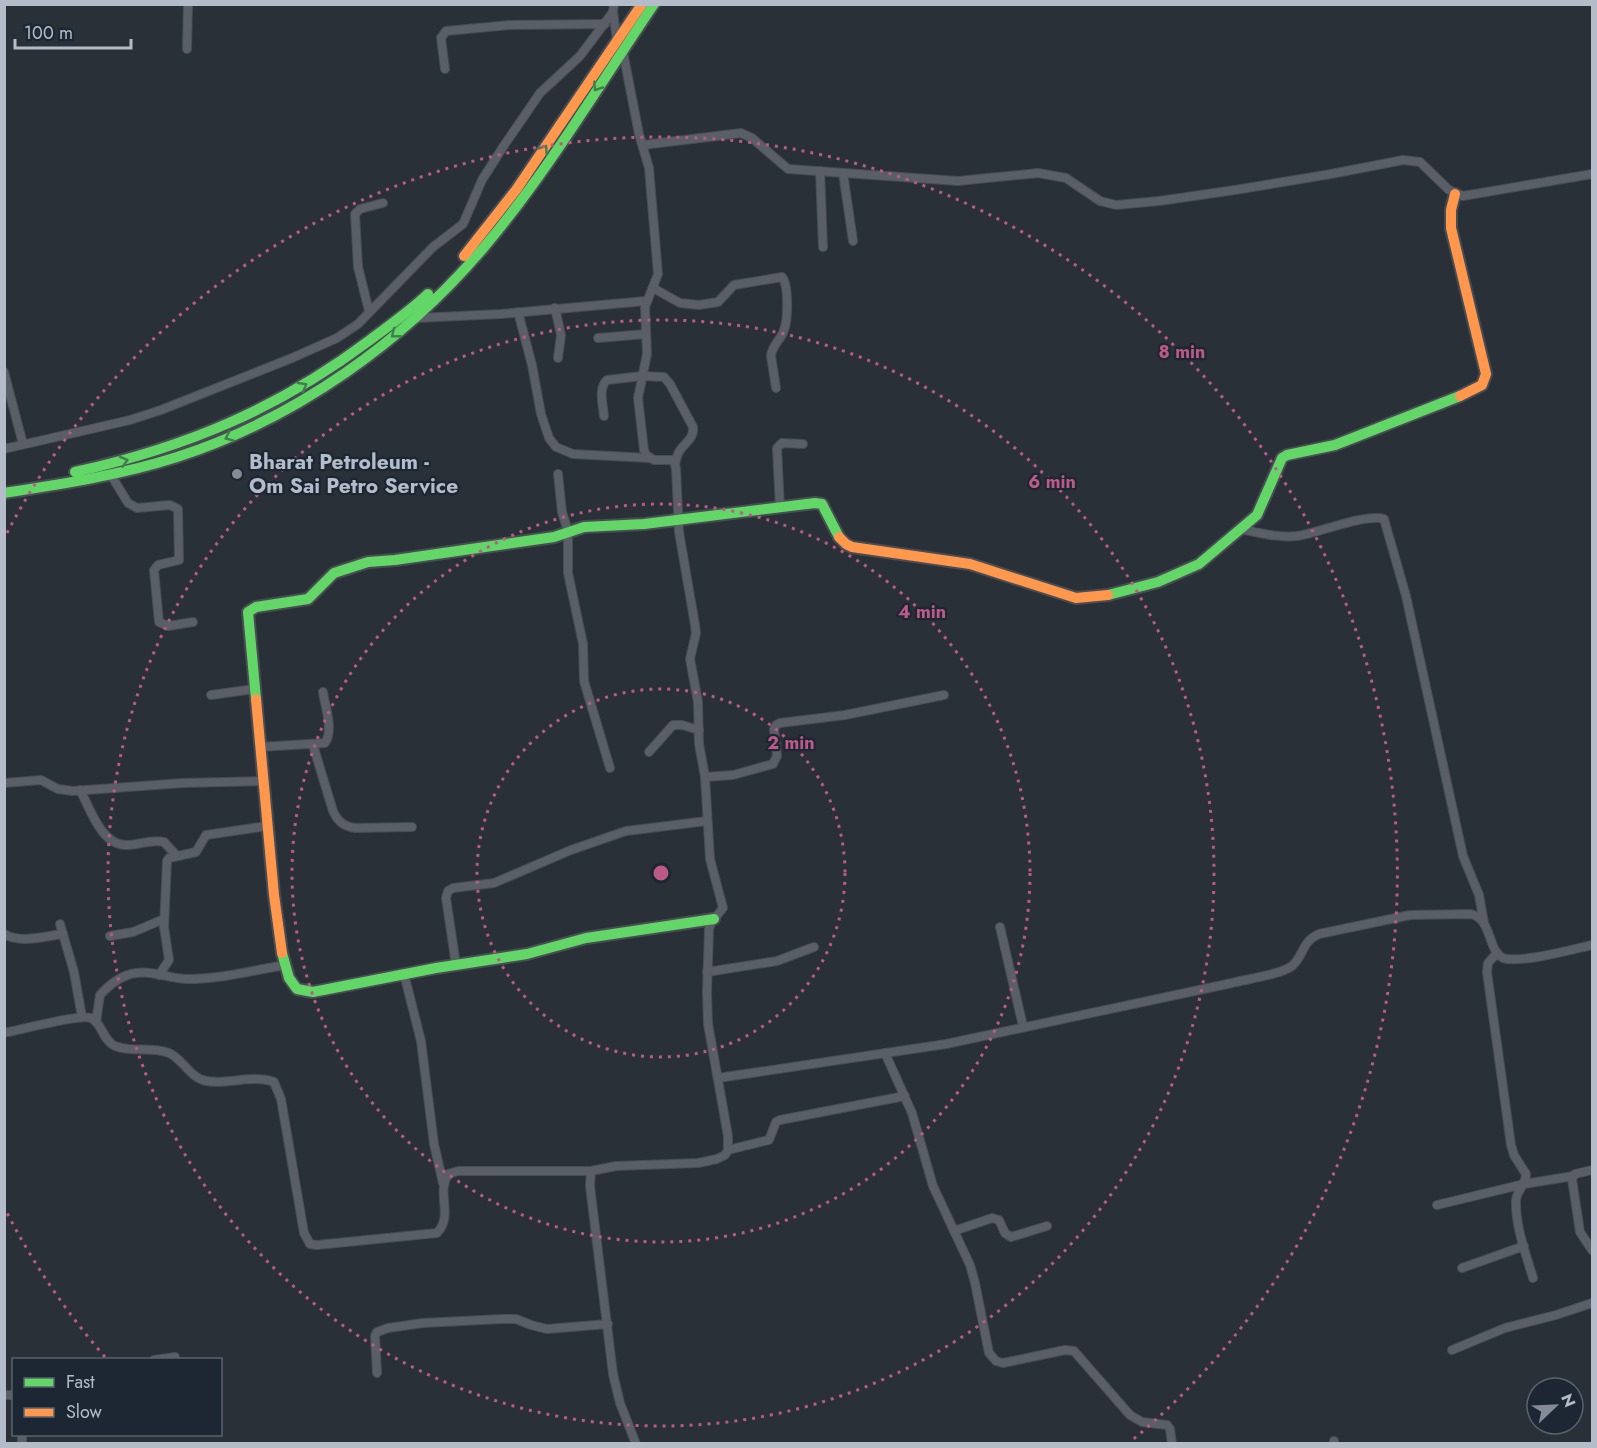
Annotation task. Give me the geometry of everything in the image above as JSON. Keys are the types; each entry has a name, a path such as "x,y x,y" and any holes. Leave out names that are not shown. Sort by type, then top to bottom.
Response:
{"main road":[{"path":"4,493 111,476 179,457 243,431 317,391 416,318 485,246 524,195 620,46 642,4"},
{"path":"4,483 40,479 102,467 193,440 224,428 274,403 322,376 354,353 423,299 458,263 516,190 620,46 654,4"},
{"path":"714,919 596,936 527,954 404,974 313,992 297,989 292,984 284,965 274,895 248,618 251,609 313,596 334,573 368,562 554,537 584,527 644,524 807,504 822,504 827,509 841,541 852,547 970,564 1077,598 1117,594 1175,576 1199,564 1257,514 1282,458 1354,438 1473,391 1485,383 1486,370 1451,228 1451,210 1455,194"}],"street":[{"path":"187,49 188,4"},
{"path":"614,8 620,46 649,168 655,228 658,274 654,288 646,301 646,354 638,398 644,450 649,458"},
{"path":"4,449 130,420 160,410 337,338 358,324 433,247 463,224 482,180 502,147 540,93 580,56 605,24 614,8"},
{"path":"445,69 441,38 446,31 510,24 605,24"},
{"path":"643,145 741,133 752,138 788,169 958,181 1038,173 1066,178 1100,201 1116,205 1224,192 1403,160 1413,160 1426,167 1455,194 1469,196 1593,174"},
{"path":"820,171 823,247"},
{"path":"843,173 853,241"},
{"path":"369,311 358,267 355,214 360,209 383,203"},
{"path":"654,288 680,303 699,305 718,302 734,285 782,277 787,287 786,325 771,351 776,388"},
{"path":"416,318 646,301"},
{"path":"555,308 561,335 558,358"},
{"path":"518,312 532,365 541,414 549,438 556,447 573,454 667,459 675,464"},
{"path":"598,338 646,334"},
{"path":"4,372 23,444"},
{"path":"604,416 603,383 611,378 664,376 693,427 692,436 678,453 675,464 678,519 696,633 690,659 698,702 699,744 705,777 711,867 723,908 709,929 708,1024 728,1136 728,1150"},
{"path":"780,508 777,448 782,443 803,444"},
{"path":"558,474 563,518 568,531 568,573 583,644 584,681 610,768"},
{"path":"111,476 132,506 137,508 170,505 178,509 180,560 158,564 154,570 159,622 168,626 193,622"},
{"path":"1241,529 1276,536 1291,536 1370,518 1384,519 1411,616 1463,856 1479,895 1485,924 1497,953 1504,958 1527,958 1593,945"},
{"path":"212,695 254,689"},
{"path":"260,747 325,743 329,736 323,692"},
{"path":"705,777 740,774 773,764 777,756 774,729 780,723 845,715 944,694"},
{"path":"649,752 674,725 699,730"},
{"path":"313,745 338,821 355,828 412,827"},
{"path":"4,783 41,780 58,789 80,790 183,783 263,781"},
{"path":"80,790 102,831 109,838 127,845 153,841 164,842 177,856"},
{"path":"456,965 446,898 448,891 453,888 494,883 571,850 626,831 707,821"},
{"path":"159,975 169,960 164,919 166,865 170,858 196,852 203,838 211,833 267,826"},
{"path":"718,1078 946,1044 1279,971 1293,965 1306,942 1319,934 1410,915 1471,914 1479,916 1485,924"},
{"path":"110,936 134,932 164,919"},
{"path":"60,924 74,972 82,1017"},
{"path":"1000,927 1023,1026"},
{"path":"4,934 22,939 63,934"},
{"path":"708,972 777,961 814,947"},
{"path":"1497,953 1487,967 1511,1145 1514,1155 1526,1174 1524,1184 1516,1199 1524,1246 1533,1278"},
{"path":"96,1022 98,1000 105,990 120,979 135,973 179,979 198,979 284,965"},
{"path":"4,1033 82,1017 90,1018 96,1022 114,1046 172,1054 193,1074 205,1081 258,1079 274,1083 281,1099 304,1233 310,1244 437,1233 443,1227 445,1218 443,1183 434,1144 421,1041 404,974"},
{"path":"885,1053 916,1125 933,1186 966,1255 975,1283 987,1348 991,1357 996,1361 1011,1362 1065,1350 1074,1351 1130,1415 1142,1422 1167,1425 1172,1443"},
{"path":"443,1183 448,1174 470,1169 591,1171 616,1166 708,1161 724,1155 728,1150 769,1140 776,1122 780,1120 905,1096"},
{"path":"1437,1204 1593,1170"},
{"path":"591,1171 590,1186 616,1390 636,1443"},
{"path":"1573,1176 1572,1185 1581,1232 1593,1250"},
{"path":"954,1231 992,1218 999,1220 1005,1233 1011,1237 1047,1226"},
{"path":"1462,1268 1524,1246"},
{"path":"1452,1350 1505,1328 1593,1303"},
{"path":"377,1373 375,1336 377,1332 388,1328 432,1322 509,1319 547,1329 608,1324"},
{"path":"164,1358 175,1357"}],"traffic: fast":[{"path":"4,493 134,469 221,441 305,399 384,344 420,314 485,246 552,158 654,4"},
{"path":"75,472 155,451 230,422 266,405 336,364 400,318 428,294"},
{"path":"1108,595 1158,582 1199,564 1257,515 1282,458 1287,455 1335,445 1460,396"},
{"path":"256,699 248,612 256,607 308,599 334,573 368,562 554,537 584,527 644,524 815,503 822,504 839,537"},
{"path":"282,953 289,978 297,989 313,992 436,968 527,954 586,938 714,919"}],"traffic: slow":[{"path":"464,256 516,190 642,4"},
{"path":"1455,194 1451,210 1451,228 1486,374 1482,385 1460,396"},
{"path":"839,537 852,547 970,564 1076,598 1108,595"},
{"path":"256,699 274,895 282,953"}],"place":[{"name":"Bharat Petroleum - Om Sai Petro Service","path":"237,474"}]}
